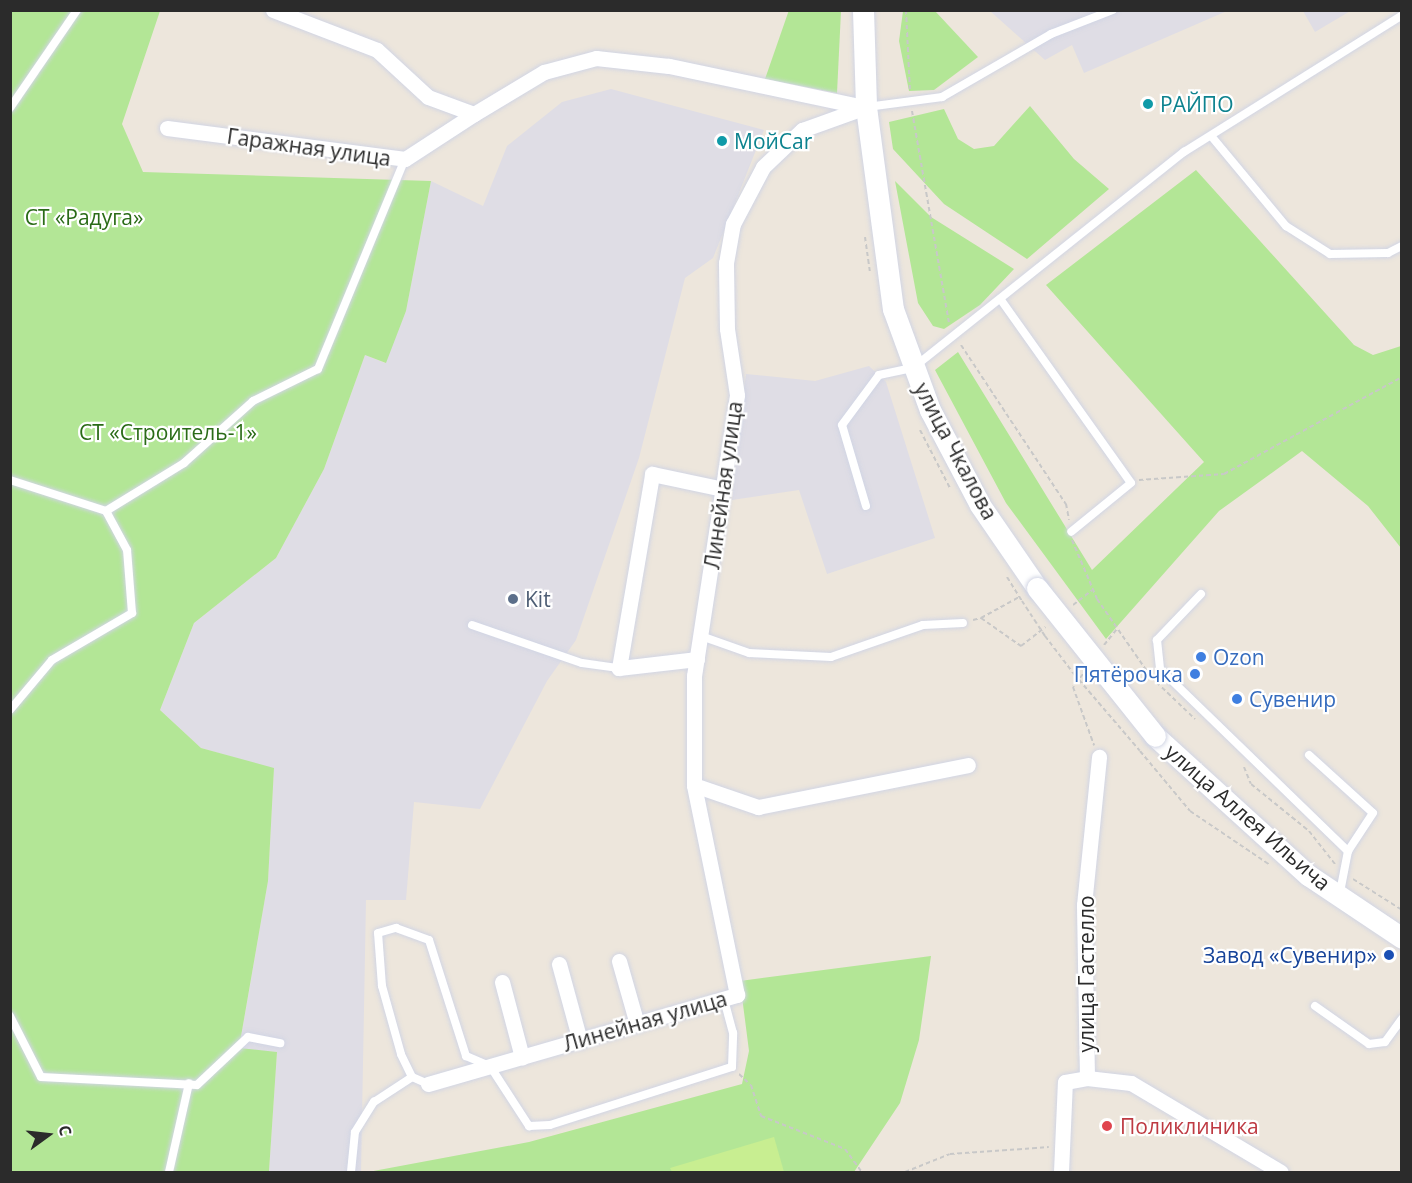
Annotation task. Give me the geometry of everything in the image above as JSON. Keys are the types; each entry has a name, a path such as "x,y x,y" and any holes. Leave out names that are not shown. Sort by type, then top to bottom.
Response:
{"main road":[{"name":"улица Чкалова","path":"863,10 866,108 880,235 893,309 913,368 1026,595 1147,743"},
{"name":"улица Аллея Ильича","path":"1147,743 1339,897 1401,938"}],"street":[{"path":"273,10 377,50 428,97 474,114 544,72 604,58 669,66 866,108"},
{"name":"Линейная улица","path":"428,1084 737,995 694,785 697,659 737,395 727,329 726,263 733,224 763,167 782,146 825,118 866,108"},
{"name":"Гаражная улица","path":"167,128 405,159 474,114"},
{"path":"697,659 619,668 652,474 723,489"},
{"name":"улица Гастелло","path":"1061,1173 1064,1147 1065,1082 1087,1078 1084,905 1098,757"},
{"path":"694,785 758,807 968,765"},
{"path":"619,961 637,1024"},
{"path":"559,964 579,1041"},
{"path":"502,982 522,1057"},
{"path":"1087,1078 1131,1083 1281,1173"}],"lane":[{"path":"10,108 77,10"},
{"path":"866,108 942,97 1051,34 1113,10"},
{"path":"866,506 842,425 879,375 913,368 954,332 1001,300 1184,152 1212,137 1401,15"},
{"path":"1212,137 1286,226 1330,254 1388,253 1401,246"},
{"path":"106,511 184,463 253,401 318,369 405,159"},
{"path":"1001,300 1131,483 1071,532"},
{"path":"10,480 106,511 127,550 132,613 52,660 10,710"},
{"path":"1201,594 1157,640 1160,669 1348,851"},
{"path":"701,636 749,653 831,657 923,625 963,623"},
{"path":"472,624 582,663 619,668"},
{"path":"1309,754 1373,813 1348,851 1339,897"},
{"path":"428,1084 412,1077 382,986 378,933 396,928 429,940 466,1056 490,1066 529,1126 550,1125 732,1067 733,1033 724,999"},
{"path":"1315,1006 1369,1044 1385,1042 1401,1019"},
{"path":"10,1016 41,1077 197,1085 248,1037 280,1043"},
{"path":"351,1173 355,1132 374,1102 412,1077"},
{"path":"169,1173 189,1083"}],"path":[{"path":"906,10 910,102 954,332 1066,504 1071,532 1092,590 1151,677 1202,726"},
{"path":"1131,483 1150,476 1224,474 1401,377"},
{"path":"1066,611 1092,590"},
{"path":"963,623 981,618 1026,595 1058,656 1147,743"},
{"path":"981,618 1021,646 1048,625"},
{"path":"1099,652 1117,629"},
{"path":"1086,668 1073,687 1098,757"},
{"path":"1236,759 1251,784 1309,831 1344,874 1401,910"},
{"path":"732,1067 751,1085 761,1116 845,1149 862,1173"},
{"path":"905,1173 950,1154 1064,1147"}],"shaded area":[{"path":"1303,10 1352,10 1315,32 1303,11"},
{"path":"990,11 1227,11 1084,73 1072,45 1045,60"},
{"path":"611,89 764,130 713,258 685,278 639,458 576,640 547,681 480,809 414,802 406,900 366,900 361,1172 269,1171 277,1052 239,1049 268,881 274,769 201,748 160,710 194,623 276,558 324,469 365,355 385,363 406,311 431,181 483,206 507,146 562,102"},
{"path":"869,366 886,382 935,538 827,574 799,490 732,500 746,374 815,381"}],"green space":[{"path":"789,10 841,11 837,93 765,79"},
{"name":"СТ «Строитель-1»","path":"10,11 160,11 122,124 143,172 431,181 406,311 386,363 365,355 324,469 276,558 194,623 160,710 201,748 274,768 268,881 239,1048 277,1052 269,1171 314,1172 11,1172"},
{"path":"903,11 935,11 978,57 934,90 909,91 899,41"},
{"path":"1030,106 1074,159 1109,189 1027,259 944,204 893,149 889,122 944,109 958,139 974,149 994,146"},
{"path":"1196,170 1354,345 1373,355 1401,346 1401,548 1368,506 1302,451 1219,511 1106,639 1006,503 935,370 958,352 1092,570 1204,462 1046,285"},
{"path":"895,181 931,217 1014,269 980,305 944,329 933,326 918,303"},
{"path":"931,956 919,1040 900,1103 854,1172 368,1172 529,1142 742,1084 749,1051 740,981"},
{"path":"774,1137 784,1172 672,1172 670,1168"}],"place":[{"name":"РАЙПО","path":"1148,104"},
{"name":"МойCar","path":"722,141"},
{"name":"Kit","path":"513,599"},
{"name":"Ozon","path":"1201,657"},
{"name":"Пятёрочка","path":"1195,674"},
{"name":"Сувенир","path":"1237,699"},
{"name":"Завод «Сувенир»","path":"1389,955"},
{"name":"Поликлиника","path":"1107,1126"}],"park label":[{"name":"СТ «Радуга»","path":"84,217"}]}
